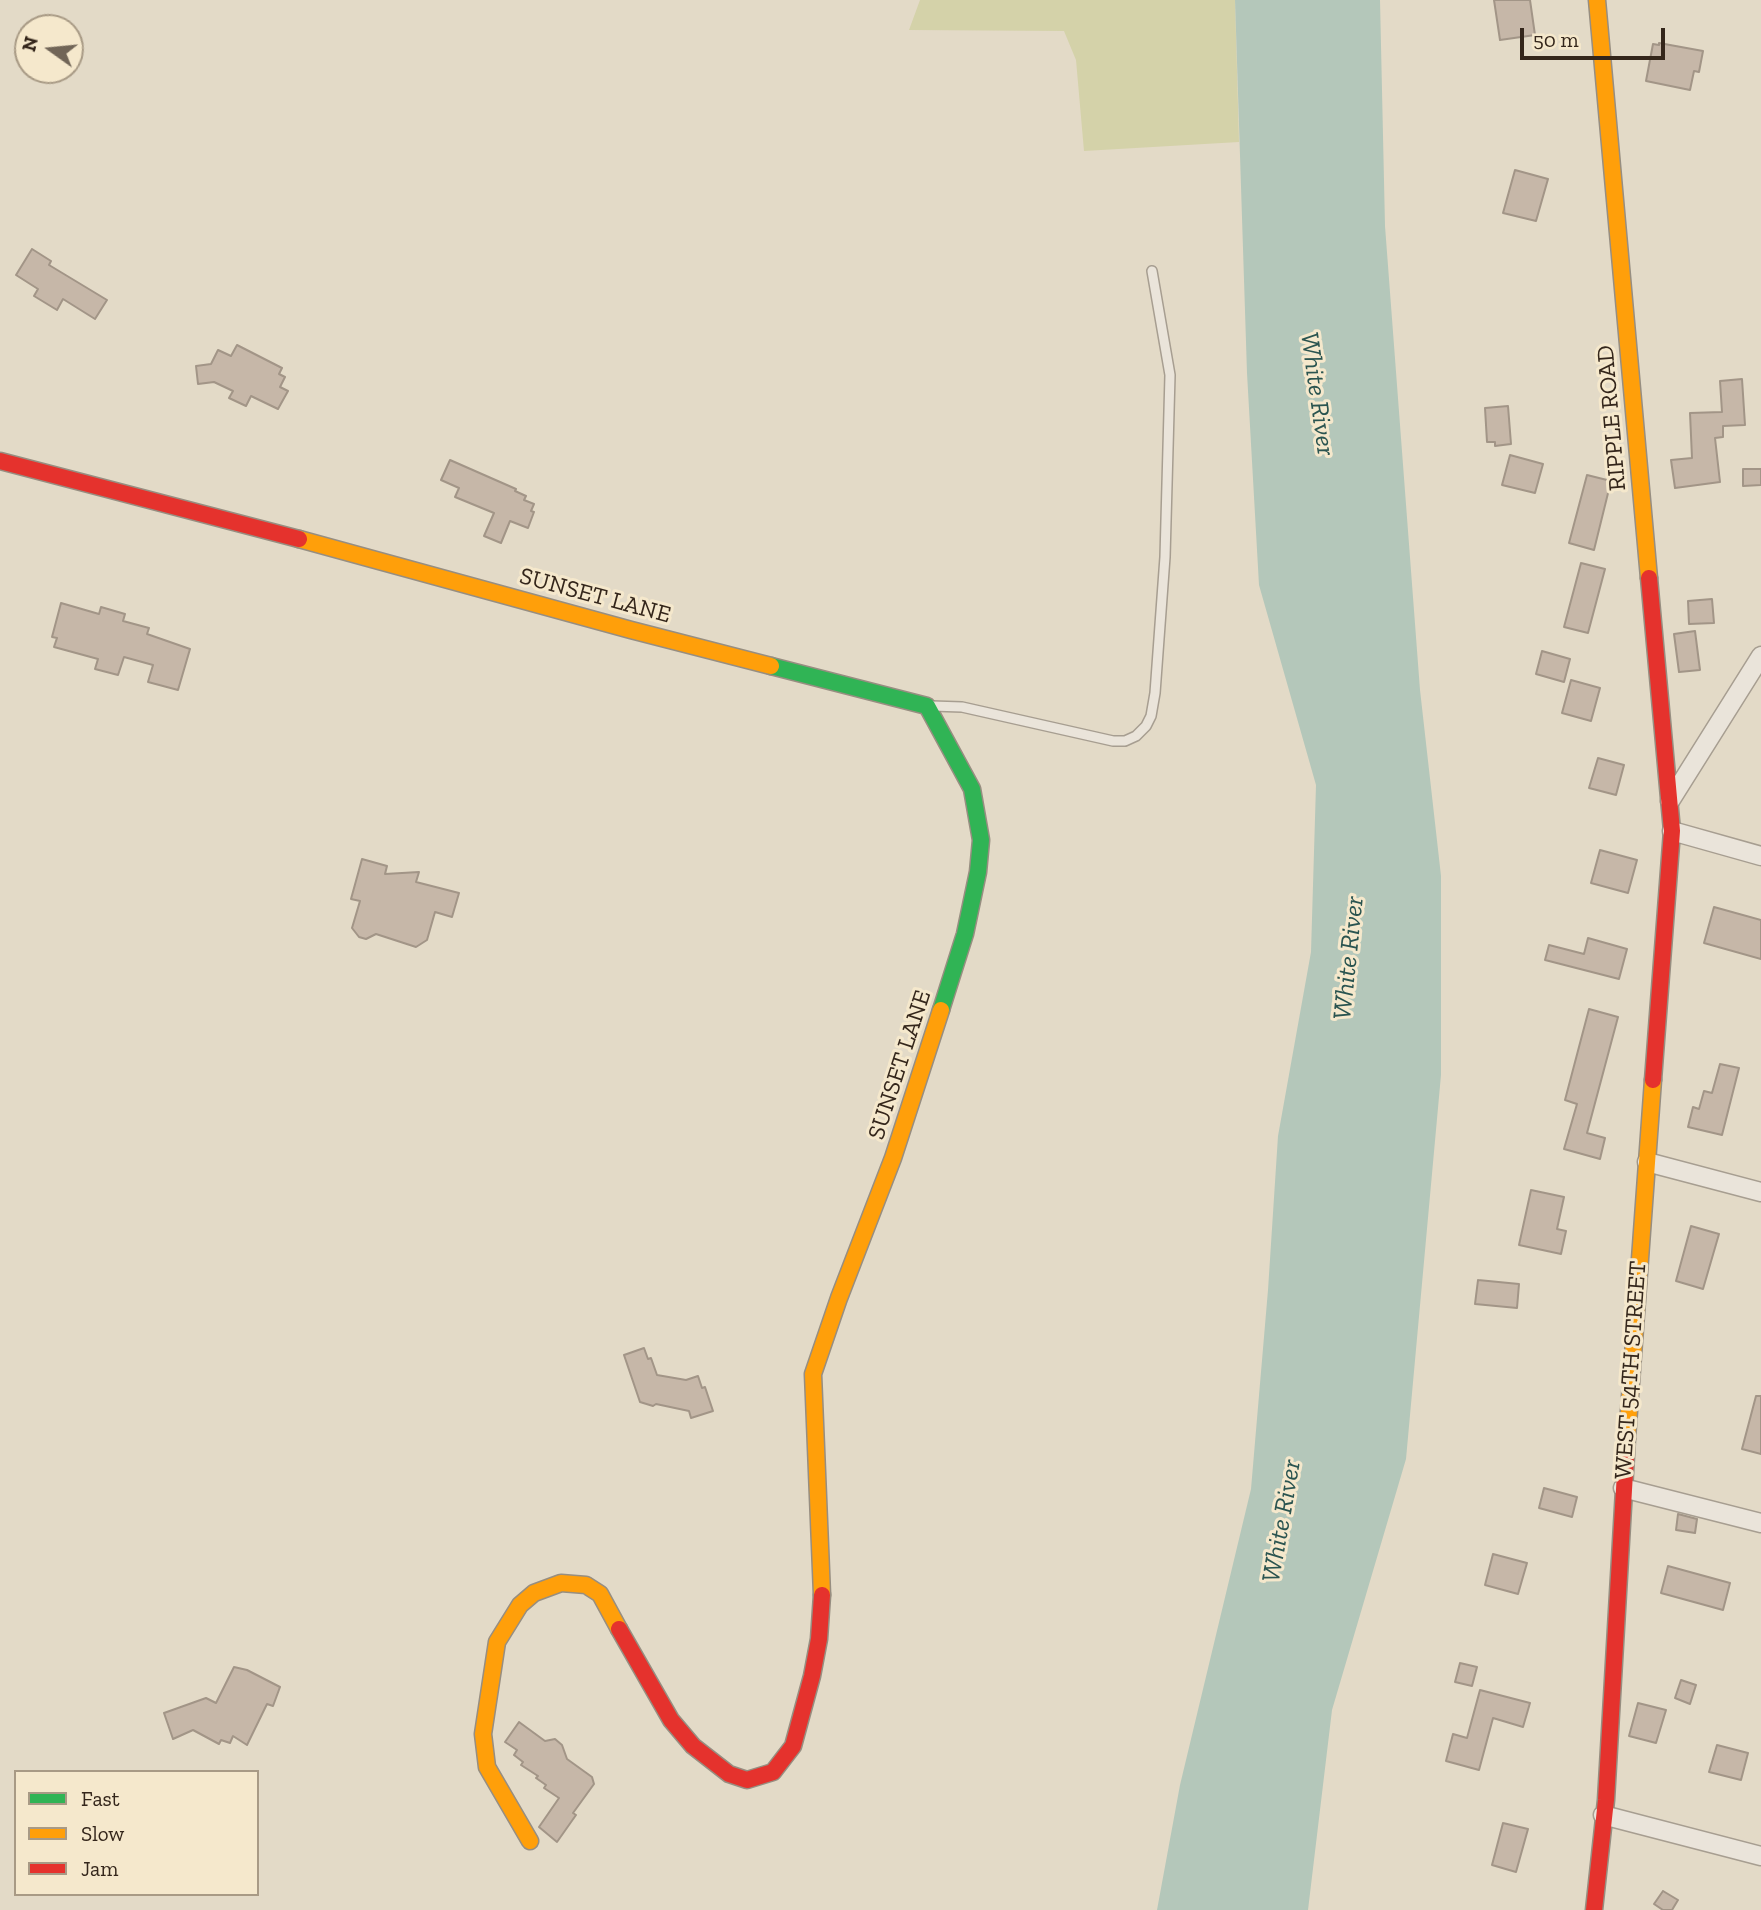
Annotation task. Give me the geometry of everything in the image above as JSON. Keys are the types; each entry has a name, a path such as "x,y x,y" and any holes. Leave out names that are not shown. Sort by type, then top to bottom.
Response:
{"street":[{"name":"RIPPLE ROAD","path":"1597,0 1672,831"},
{"name":"SUNSET LANE","path":"0,461 235,521 815,679 927,706 972,789 981,840 978,872 965,934 893,1158 813,1374 822,1601 812,1676 793,1746 773,1772 747,1780 729,1774 693,1746 671,1720 600,1594 586,1585 561,1583 534,1593 520,1605 502,1631 497,1642 482,1734 487,1767 530,1841"},
{"path":"1670,801 1761,656"},
{"path":"1672,831 1761,856"},
{"name":"WEST 54TH STREET","path":"1594,1910 1603,1815 1623,1488 1672,831"},
{"path":"1647,1162 1761,1192"},
{"path":"1623,1488 1761,1523"},
{"path":"1603,1815 1761,1856"}],"lane":[{"path":"927,706 962,707 1113,741 1125,741 1136,736 1146,726 1156,692 1165,545 1170,375 1152,271"}],"shaded area":[{"path":"920,0 1235,0 1239,142 1084,151 1076,60 1064,31 909,30"}],"water":[{"name":"White River","path":"1235,0 1380,0 1385,226 1420,690 1441,876 1441,1075 1406,1459 1332,1710 1308,1910 1157,1910 1180,1785 1251,1489 1278,1136 1311,952 1316,785 1259,585 1247,373"}],"building":[{"path":"1494,0 1530,0 1535,35 1500,40"},
{"path":"1653,44 1703,51 1699,72 1694,71 1690,90 1646,81"},
{"path":"1515,170 1548,179 1536,221 1503,213"},
{"path":"32,249 51,261 49,265 107,300 95,319 63,299 57,310 34,296 38,289 16,275"},
{"path":"237,345 282,368 279,374 285,377 280,387 288,391 278,409 251,396 246,406 229,398 233,391 214,382 198,384 196,366 211,364 218,350 231,356"},
{"path":"1742,379 1745,425 1723,426 1723,437 1715,438 1720,482 1675,488 1671,460 1692,458 1690,413 1722,412 1720,381"},
{"path":"1508,406 1511,444 1495,446 1495,442 1487,442 1485,408"},
{"path":"1510,455 1543,464 1535,493 1502,485"},
{"path":"450,460 526,496 524,500 534,504 528,528 510,521 501,543 484,536 494,513 455,497 459,488 441,480"},
{"path":"1743,469 1761,469 1761,485 1743,486"},
{"path":"1587,475 1611,481 1594,550 1569,543"},
{"path":"1581,563 1605,569 1588,633 1564,627"},
{"path":"1712,599 1714,623 1689,624 1688,601"},
{"path":"61,603 99,614 101,607 125,614 123,621 149,628 147,634 190,649 178,690 148,682 153,665 124,657 118,675 95,669 98,659 54,647 57,638 52,637"},
{"path":"1695,631 1700,670 1679,672 1674,634"},
{"path":"1542,651 1570,659 1564,682 1536,674"},
{"path":"1571,680 1600,688 1591,721 1562,713"},
{"path":"1598,758 1624,765 1616,795 1589,788"},
{"path":"1600,850 1637,860 1628,893 1591,883"},
{"path":"362,859 387,866 385,874 419,872 416,882 459,893 452,917 435,912 427,940 416,947 376,934 366,939 359,937 352,928 360,901 351,899"},
{"path":"1714,907 1761,920 1761,959 1704,943"},
{"path":"1588,938 1627,949 1619,979 1545,960 1549,945 1584,954"},
{"path":"1589,1009 1618,1017 1587,1133 1605,1138 1600,1159 1564,1149 1577,1104 1565,1100"},
{"path":"1720,1064 1739,1068 1722,1135 1688,1127 1693,1107 1699,1109 1704,1091 1712,1093"},
{"path":"1531,1190 1564,1197 1557,1229 1566,1231 1561,1254 1519,1245"},
{"path":"1691,1226 1719,1234 1703,1289 1676,1281"},
{"path":"1478,1280 1519,1284 1517,1308 1475,1304"},
{"path":"644,1348 657,1375 686,1380 698,1376 702,1388 705,1387 713,1411 691,1418 689,1411 640,1402 624,1355"},
{"path":"1756,1396 1761,1396 1761,1454 1742,1449"},
{"path":"1544,1488 1577,1497 1572,1517 1539,1508"},
{"path":"1678,1514 1697,1519 1695,1533 1676,1530"},
{"path":"1493,1554 1527,1563 1518,1594 1485,1585"},
{"path":"1668,1566 1730,1583 1723,1610 1661,1593"},
{"path":"1460,1663 1477,1667 1472,1686 1455,1682"},
{"path":"234,1667 247,1670 280,1687 273,1706 267,1704 247,1745 233,1736 230,1743 221,1740 219,1744 193,1730 173,1739 164,1713 206,1698 216,1703"},
{"path":"1681,1680 1696,1685 1690,1704 1675,1698"},
{"path":"1480,1690 1530,1703 1523,1727 1493,1718 1479,1770 1446,1761 1453,1734 1467,1738"},
{"path":"1638,1703 1666,1710 1656,1743 1629,1736"},
{"path":"519,1722 545,1741 555,1739 562,1745 567,1759 592,1777 594,1784 573,1813 576,1815 557,1842 539,1827 559,1798 544,1788 546,1785 536,1778 538,1776 521,1765 523,1762 514,1755 517,1750 505,1742"},
{"path":"1717,1745 1748,1753 1741,1780 1709,1772"},
{"path":"1503,1823 1528,1829 1516,1872 1492,1865"},
{"path":"1663,1891 1678,1900 1672,1910 1663,1910 1654,1904"}],"traffic: fast":[{"path":"771,666 927,706 972,789 981,840 978,872 965,934 941,1010"}],"traffic: slow":[{"path":"1597,0 1649,578"},
{"path":"299,539 771,666"},
{"path":"822,1595 813,1374 893,1158 941,1010"},
{"path":"1627,1438 1653,1080"},
{"path":"530,1841 487,1767 483,1734 497,1642 520,1605 534,1593 561,1583 586,1585 600,1594 619,1629"}],"traffic: jam":[{"path":"0,461 299,539"},
{"path":"1649,578 1672,831 1653,1080"},
{"path":"1594,1910 1606,1800 1627,1438"},
{"path":"619,1629 671,1720 693,1746 729,1774 747,1780 773,1772 793,1746 812,1676 819,1639 822,1595"}]}
